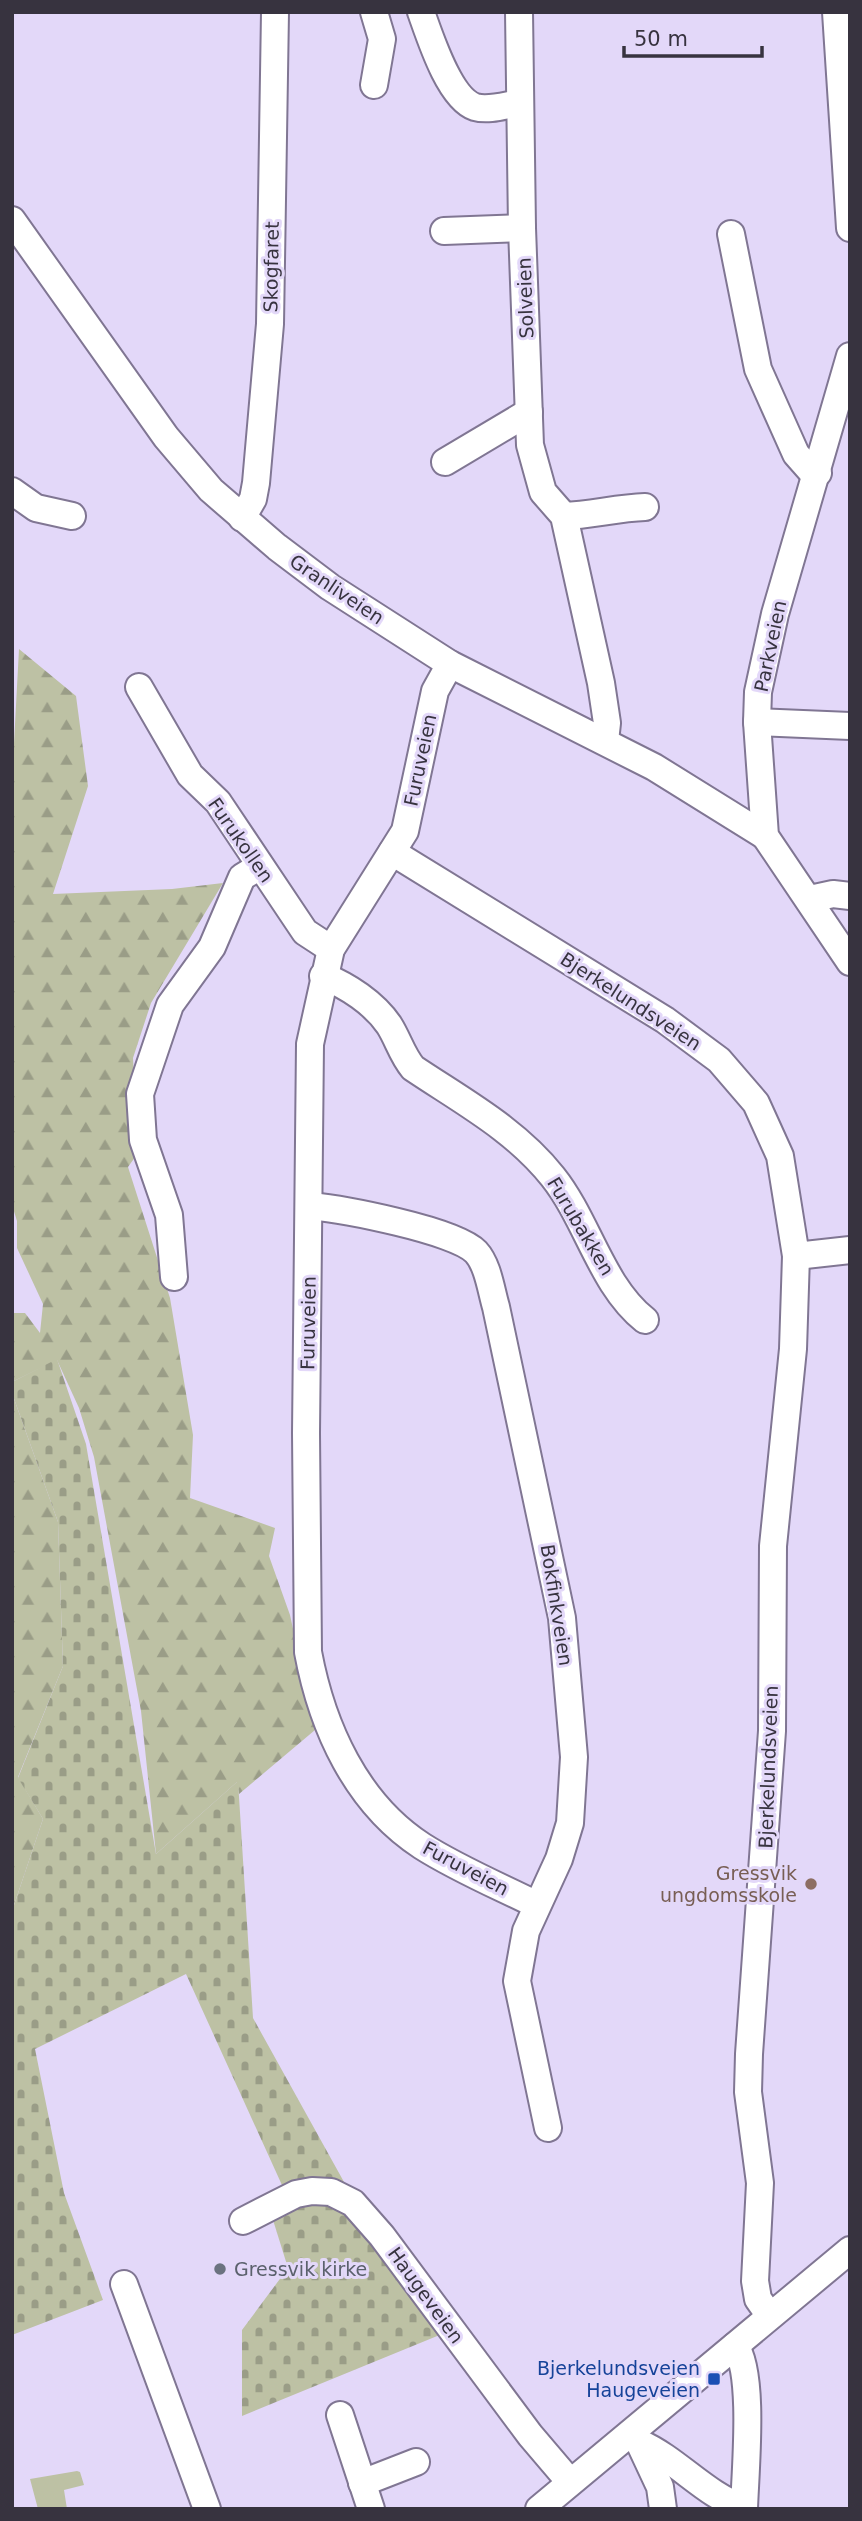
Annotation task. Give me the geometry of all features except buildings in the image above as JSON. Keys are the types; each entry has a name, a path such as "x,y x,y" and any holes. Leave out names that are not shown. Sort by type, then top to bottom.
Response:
{"street":[{"name":"Skogfaret","path":"242,518 253,499 257,483 270,324 275,12"},
{"path":"374,12 382,39 374,85"},
{"path":"421,12 440,62 466,102 479,108 520,103"},
{"name":"Solveien","path":"519,12 522,229 530,445 543,492 564,516"},
{"path":"836,12 843,50 850,228"},
{"name":"Granliveien","path":"12,220 166,437 211,490 242,518 330,587 450,664 654,766 765,836"},
{"path":"444,231 522,229"},
{"path":"731,234 758,369 796,454 811,471 818,473"},
{"name":"Parkveien","path":"765,836 757,722 763,662 850,356"},
{"path":"445,462 529,412"},
{"path":"12,491 36,508 72,516"},
{"path":"605,741 607,723 601,683 564,516 645,507"},
{"name":"Furuveien","path":"450,664 435,691 405,831 331,949 310,1044 305,1607 308,1652 315,1688 348,1765 367,1794 395,1825 423,1846 537,1905"},
{"name":"Furukollen","path":"139,687 190,775 218,802 305,932 331,949"},
{"path":"757,722 850,726"},
{"path":"765,836 850,962"},
{"name":"Bjerkelundsveien","path":"392,852 665,1020 719,1060 756,1103 780,1156 796,1256 793,1349 772,1546 772,1731 748,2054 748,2092 760,2183 755,2281 758,2299 770,2316"},
{"path":"174,1277 169,1215 151,1186 143,1140 140,1117 145,1071 170,1005 212,947 242,877 260,866"},
{"path":"810,899 833,894 850,895"},
{"name":"Furubakken","path":"324,976 350,989 375,1010 388,1024 405,1059 413,1068 481,1111 536,1157 554,1177 579,1215 625,1304 646,1320"},
{"name":"Bokfinkveien","path":"310,1206 397,1222 461,1242 476,1252 485,1269 496,1307 529,1467 550,1552 562,1618 569,1690 573,1757 570,1823 559,1859 526,1931 517,1980 548,2128"},
{"path":"796,1256 850,1250"},
{"name":"Haugeveien","path":"243,2221 296,2194 312,2191 331,2192 353,2203 382,2236 530,2435 570,2482"},
{"path":"539,2509 570,2482 635,2437 735,2346 850,2250"},
{"path":"124,2284 207,2509"},
{"path":"635,2437 722,2498 744,2509 746,2376 741,2354 735,2346"},
{"path":"340,2416 371,2509"},
{"path":"635,2437 660,2487 663,2509"},
{"path":"362,2483 416,2462"}],"green space":[{"path":"19,649 76,696 88,786 53,894 172,889 223,883 151,1003 133,1058 138,1153 128,1167 170,1298 193,1435 190,1498 275,1528 269,1556 290,1615 315,1730 239,1794 237,1782 156,1854 141,1711 94,1457 79,1408 57,1360 12,1382 12,1313 25,1313 40,1333 43,1304 17,1248 17,1221 12,1205 12,781"},
{"path":"57,1359 86,1444 156,1854 238,1781 253,2018 359,2209 447,2332 242,2416 242,2330 288,2268 273,2220 291,2205 186,1974 35,2049 64,2193 103,2300 12,2335 12,1911 43,1819 18,1778 63,1666 58,1522 12,1393 12,1382"},
{"path":"12,1393 58,1522 63,1666 18,1777 43,1819 12,1911"},
{"path":"80,2472 84,2485 64,2490 67,2509 38,2509 30,2479"}],"place":[{"name":"Gressvik ungdomsskole","path":"811,1884"},
{"name":"Gressvik kirke","path":"220,2269"},
{"name":"Bjerkelundsveien Haugeveien","path":"714,2379"}]}
